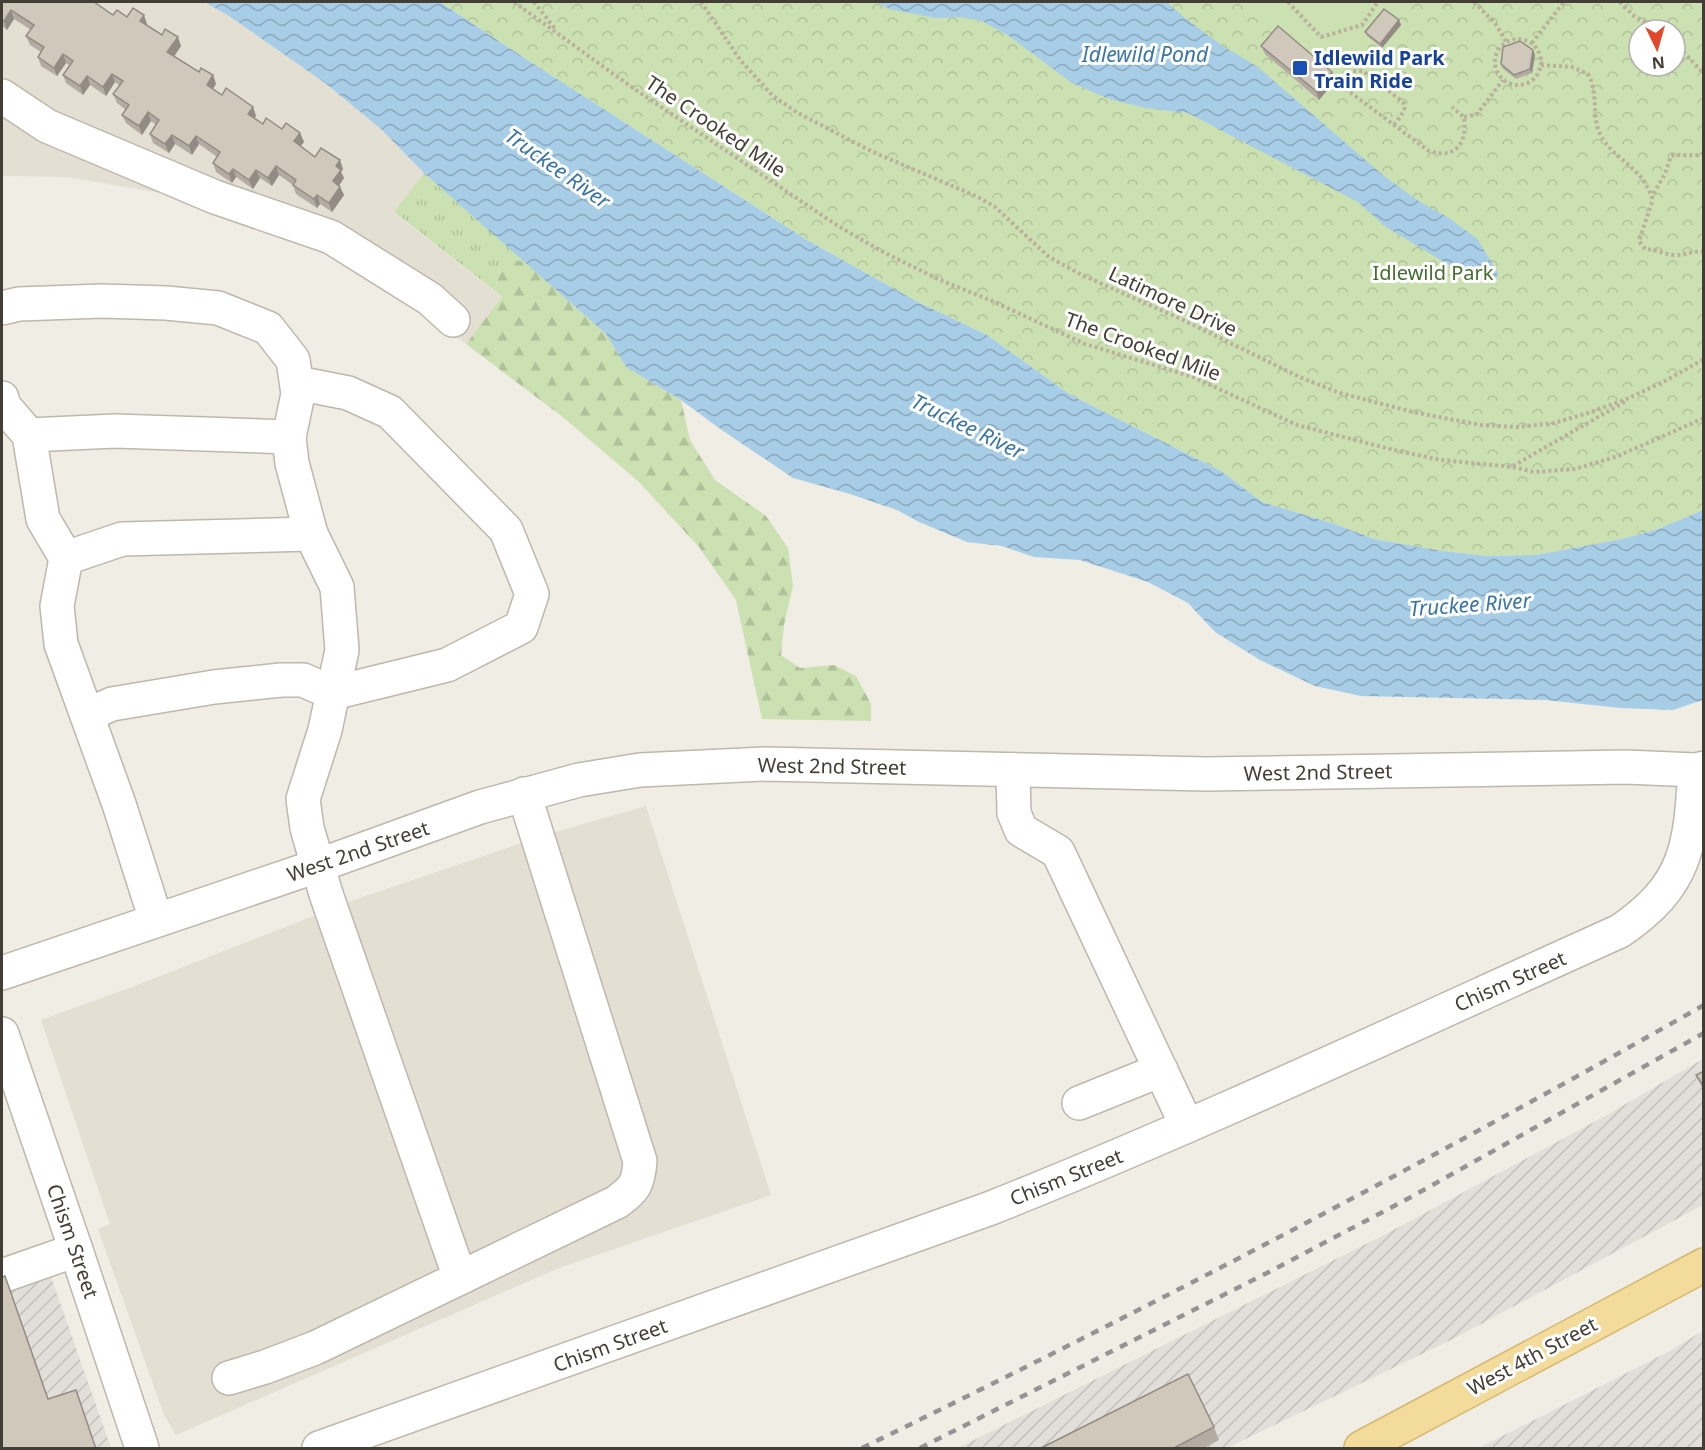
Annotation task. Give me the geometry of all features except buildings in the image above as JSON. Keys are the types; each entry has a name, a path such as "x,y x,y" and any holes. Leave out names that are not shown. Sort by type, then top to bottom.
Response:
{"main road":[{"name":"West 4th Street","path":"1361,1449 1704,1265"}],"street":[{"path":"9,110 215,197 331,237 430,299 453,320"},
{"path":"2,308 19,304 102,300 218,308 268,327 293,360 298,394 289,437 292,463 311,534 337,587 342,650 324,730 303,799 307,828 317,866 460,1278"},
{"path":"87,715 112,704 123,702 214,687 280,680 303,680 333,693 447,665 521,627 532,594 506,530 390,412 348,393 297,383"},
{"path":"2,398 4,406 29,435 43,519 66,558 57,606 61,644 119,804 156,920"},
{"path":"29,435 115,431 289,437"},
{"path":"66,558 122,539 311,534"},
{"name":"West 2nd Street","path":"2,973 317,866 480,807 579,780 640,770 706,765 776,764 1206,774 1626,767 1699,769"},
{"name":"Chism Street","path":"319,1449 959,1219 1092,1167 1620,931 1643,915 1662,897 1679,868 1688,842 1699,769"},
{"path":"1013,770 1014,813 1022,830 1058,852 1187,1126"},
{"path":"229,1378 315,1348 616,1202 634,1188 639,1177 640,1161 524,794"},
{"name":"Chism Street","path":"2,1034 142,1449"},
{"path":"1079,1103 1161,1070"},
{"path":"2,1276 76,1250"}],"path":[{"name":"The Crooked Mile","path":"514,2 630,86 838,226 940,280 990,300 1085,344 1193,377 1297,425 1441,460 1513,467 1534,472 1575,469 1618,456 1704,418"},
{"name":"The Crooked Mile","path":"534,2 560,36"},
{"name":"Latimore Drive","path":"701,2 741,61 773,96 798,114 873,152 978,196 995,207 1049,257 1082,275 1181,319 1304,379 1340,393 1413,412 1481,425 1518,427 1554,423 1588,413 1644,390 1704,359"},
{"path":"1288,2 1321,37 1362,25 1378,2"},
{"path":"1474,2 1495,22 1507,43"},
{"path":"1532,44 1564,2"},
{"path":"1620,2 1638,18"},
{"path":"1520,39 1532,44 1538,49 1541,59 1541,65 1535,78 1527,84 1516,86 1498,76 1495,66 1496,56 1501,46 1520,39"},
{"path":"1687,56 1704,74"},
{"path":"1541,65 1572,67 1588,74 1595,95 1596,114 1601,135 1612,151 1641,176 1652,196"},
{"path":"1394,125 1398,119 1404,110 1403,102 1363,71 1351,71 1346,77 1347,90 1384,117 1393,124 1402,131 1411,138 1429,151 1450,153 1459,146 1465,135 1464,117 1452,107"},
{"path":"1464,117 1477,114 1503,80"},
{"path":"1704,153 1671,156 1665,174 1652,196 1648,216 1639,237 1640,245 1645,249 1677,256 1697,251 1704,252"},
{"path":"1513,467 1644,390"}],"shaded area":[{"path":"2,2 204,2 229,16 325,83 382,130 424,173 394,213 502,297 466,344 365,271 317,245 167,194 67,177 2,176"},
{"path":"646,806 771,1195 559,1268 176,1435 164,1415 98,1229 110,1224 41,1020 362,897 555,832"},
{"path":"1703,1059 1703,1205 1453,1339 1227,1448 958,1448 1386,1234 1607,1115"},
{"path":"50,1274 111,1448 2,1448 2,1291"},
{"path":"1703,1331 1703,1448 1479,1448 1666,1353"}],"green space":[{"name":"Idlewild Park","path":"440,2 1703,2 1703,510 1658,529 1622,539 1536,555 1487,556 1374,539 1335,524 1262,502 1221,471 1069,394 987,335 914,300 807,240"},
{"path":"1254,2 1401,2 1335,81 1267,19"},
{"path":"424,173 526,262 505,260 499,272 495,291 394,212"},
{"path":"505,259 526,262 606,334 626,367 681,400 690,440 715,480 766,516 788,548 793,586 784,625 781,655 800,668 834,665 856,676 871,704 871,721 762,719 736,600 699,547 639,482 564,418 466,344 502,297 495,291 499,272"}],"water":[{"name":"Truckee River","path":"204,2 440,2 807,240 914,300 987,335 1069,394 1221,471 1262,502 1335,524 1374,539 1487,556 1536,555 1622,539 1658,529 1703,510 1703,700 1673,710 1620,708 1546,700 1361,696 1315,686 1260,660 1215,632 1188,603 1148,582 1080,560 1034,557 1002,546 967,542 897,510 793,478 681,400 626,367 606,334 424,173 382,130 325,83 229,16"},
{"name":"Idlewild Pond","path":"875,2 1167,2 1221,45 1258,67 1384,176 1477,239 1498,272 1496,280 1487,282 1464,274 1386,227 1358,202 1188,113 1146,108 1109,99 1072,83 1009,36 982,21 960,17 935,18 889,9"}],"railway":[{"path":"862,1448 1181,1288 1391,1178 1704,1005"},
{"path":"920,1448 1267,1273 1411,1197 1704,1033"}],"place":[{"name":"Idlewild Park Train Ride","path":"1300,68"}]}
